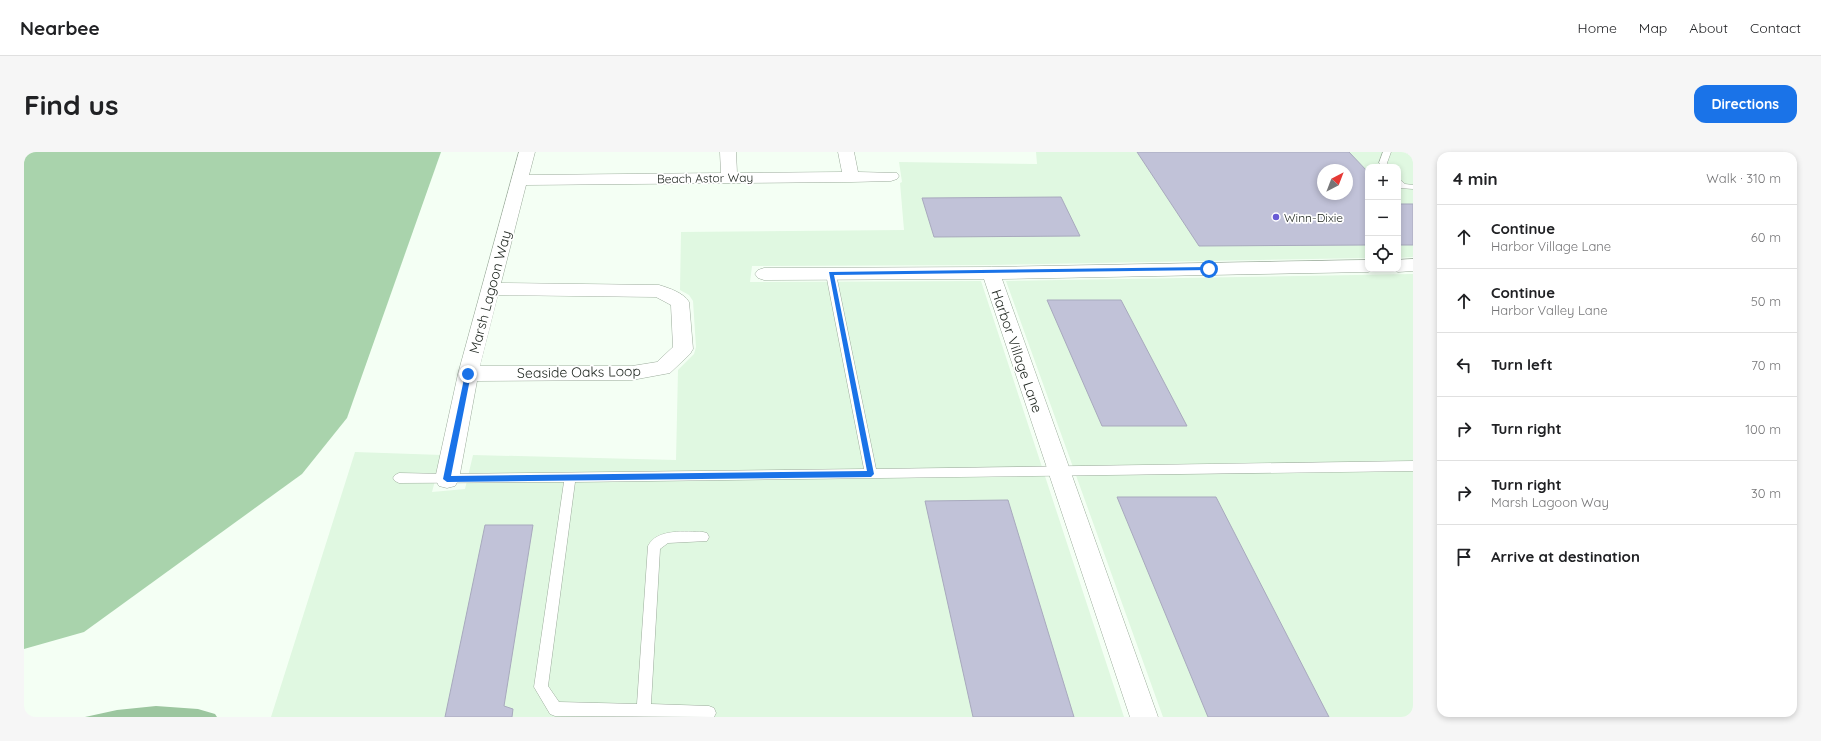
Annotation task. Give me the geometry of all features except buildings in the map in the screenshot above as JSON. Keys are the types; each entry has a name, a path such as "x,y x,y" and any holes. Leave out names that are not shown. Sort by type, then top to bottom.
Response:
{"street":[{"name":"Marsh Lagoon Way","path":"447,479 468,374 527,152"},
{"path":"728,152 729,178"},
{"path":"846,152 851,177"},
{"name":"Beach Astor Way","path":"519,180 891,176"},
{"name":"Harbor Village Lane","path":"1144,717 991,273 1365,266"},
{"path":"1401,266 1413,266"},
{"path":"764,274 991,273"},
{"name":"Seaside Oaks Loop","path":"468,374 632,373 663,368 683,349 680,302 659,291 490,289"}],"lane":[{"path":"1384,164 1383,163 1387,152"},
{"path":"1401,184 1403,186 1413,187"},
{"path":"831,274 871,474"},
{"path":"398,478 447,479 1059,472 1413,466"},
{"path":"570,477 541,687 555,709 709,713"},
{"path":"644,711 654,546 666,538 703,537"}],"shaded area":[{"path":"24,152 441,152 347,418 302,474 84,632 24,649"},
{"path":"1036,152 1413,152 1413,257 1401,258 1401,164 1365,164 1365,258 989,265 752,266 750,282 981,281 1124,717 271,717 355,452 442,455 432,492 465,489 473,455 676,460 678,370 694,354 696,347 693,301 689,295 680,290 681,232 904,230 900,183 902,182 899,162 1037,164"},
{"path":"1413,274 1413,717 1163,717 1006,281"},
{"path":"156,706 198,709 215,714 217,717 85,717 117,710"}],"place":[{"name":"Winn-Dixie","path":"1276,217"}],"route":[{"path":"468,374 447,479 871,474 831,274 1209,269"}]}
